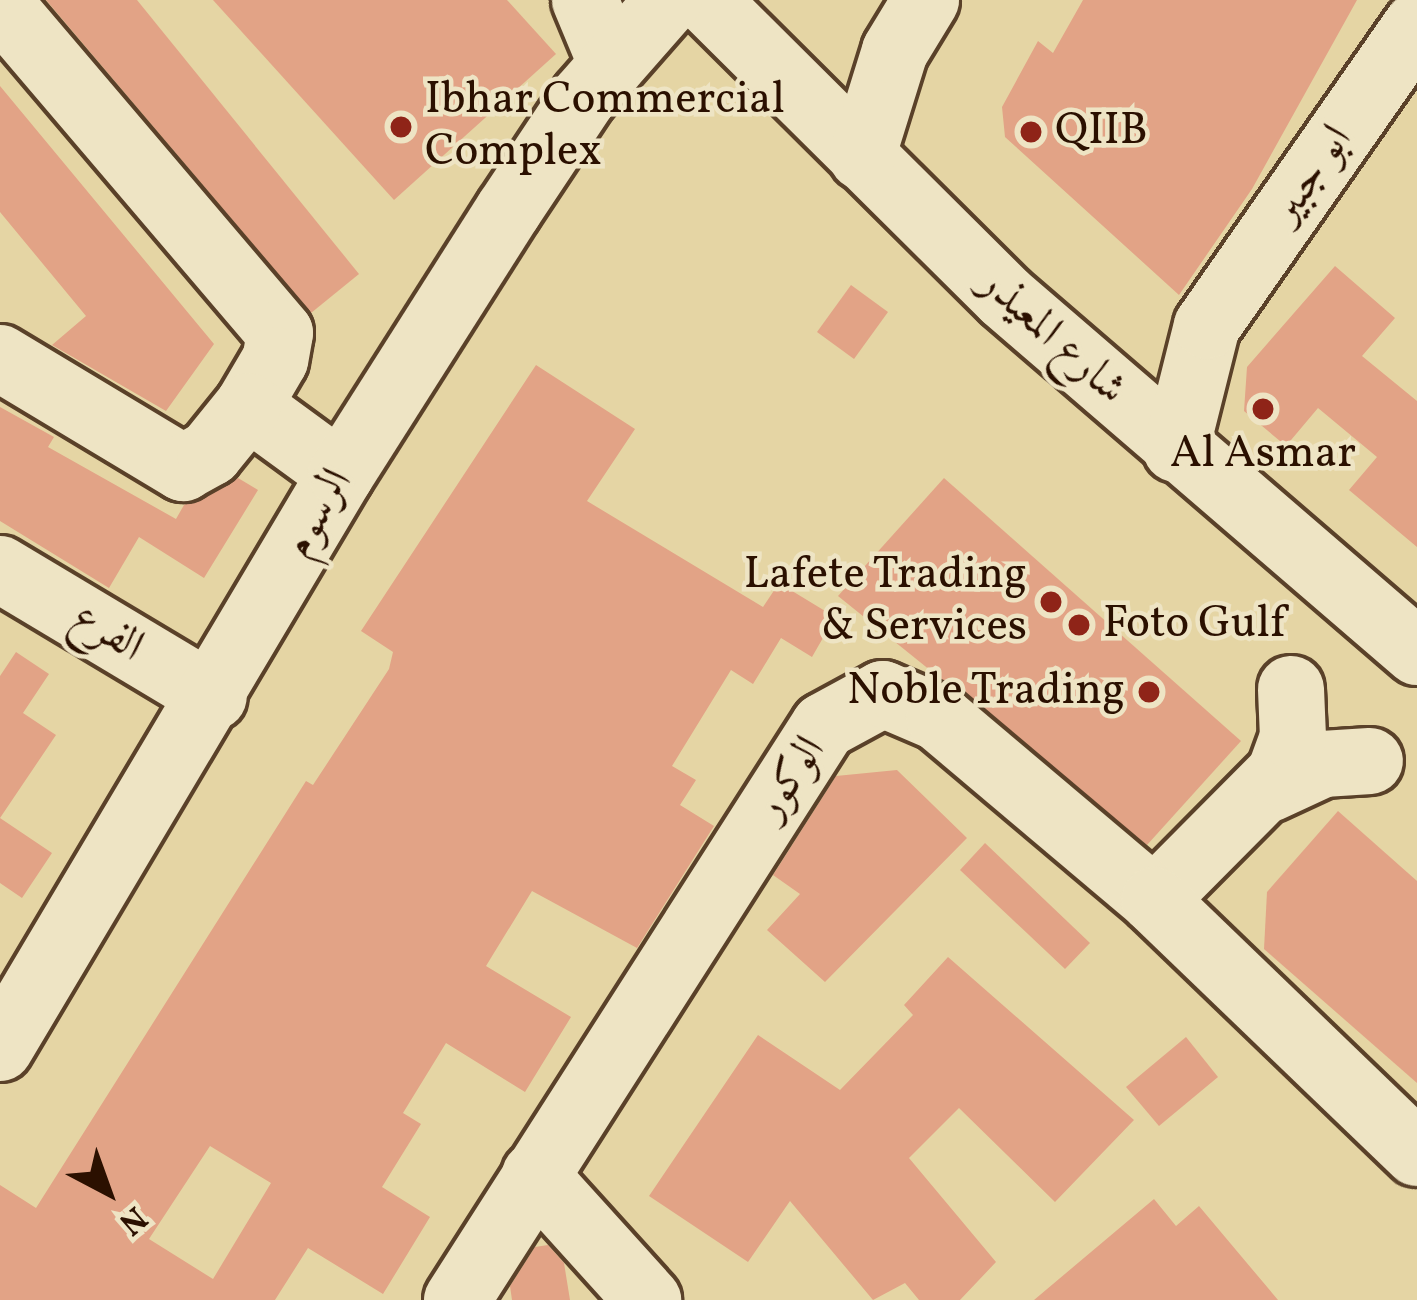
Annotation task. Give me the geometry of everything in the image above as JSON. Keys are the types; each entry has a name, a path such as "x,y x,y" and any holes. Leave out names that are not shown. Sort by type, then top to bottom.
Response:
{"street":[{"path":"585,0 612,65"},
{"name":"الرسوم","path":"0,1048 214,698 341,474 612,65 669,0"},
{"name":"شارع المعيذر","path":"706,0 862,157 1098,379 1417,652"},
{"path":"0,4 280,333 275,360 248,406 210,453 183,467 0,358"},
{"name":"ابو جبير","path":"1176,449 1208,326 1417,25"},
{"path":"809,104 910,26"},
{"path":"862,157 910,26"},
{"name":"ابو جبير","path":"1098,379 1208,326"},
{"path":"248,406 341,474"},
{"name":"الفرع","path":"0,568 214,698"},
{"path":"1269,789 1293,737 1291,689"},
{"name":"الوكور","path":"457,1300 824,725 883,694 939,718 1154,900 1417,1154"},
{"path":"1154,900 1269,789 1323,764 1370,761"},
{"path":"535,1174 648,1300"}],"building":[{"path":"46,0 137,0 359,274 311,313"},
{"name":"Ibhar Commercial Complex","path":"213,0 507,0 556,54 394,200"},
{"path":"1083,0 1357,0 1252,189 1179,295 1005,137 1002,107 1038,41 1053,53"},
{"path":"0,86 214,344 166,411 52,345 86,316 0,212"},
{"path":"1335,266 1395,318 1362,356 1417,401 1417,547 1349,490 1377,457 1318,408 1286,446 1244,411 1247,367"},
{"path":"851,285 888,312 854,359 817,332"},
{"path":"536,365 635,429 587,501 763,607 779,583 835,617 812,657 781,638 753,684 731,670 672,766 696,780 680,805 714,826 637,948 532,891 486,966 571,1017 525,1092 446,1043 403,1113 421,1124 382,1187 430,1217 383,1294 308,1248 275,1300 0,1300 0,1185 36,1208 306,781 313,785 389,669 393,652 361,631","holes":["210,1146 271,1183 213,1279 149,1239"]},
{"path":"0,407 54,437 48,447 176,519 184,505 238,478 258,490 204,578 139,537 109,588 0,521"},
{"path":"944,478 1241,741 1147,845 838,596"},
{"path":"16,652 49,674 23,713 56,735 0,818 0,676"},
{"path":"897,770 967,838 825,982 767,930 800,894 773,875 836,776"},
{"path":"1338,811 1417,881 1417,1083 1264,949 1267,892"},
{"path":"0,818 52,853 22,898 0,883"},
{"path":"985,843 1090,943 1065,969 960,870"},
{"path":"948,957 1134,1120 1055,1202 959,1108 909,1158 996,1262 960,1300 919,1300 905,1283 873,1300 790,1201 748,1262 649,1196 758,1035 840,1090 913,1015 904,1005"},
{"path":"1186,1037 1218,1077 1159,1126 1126,1087"},
{"path":"1154,1199 1176,1226 1199,1206 1278,1300 1034,1300"},
{"path":"548,1245 564,1263 570,1300 512,1300 510,1286 535,1247"}],"place":[{"name":"Ibhar Commercial Complex","path":"401,127"},
{"name":"QIIB","path":"1031,132"},
{"name":"Al Asmar","path":"1263,409"},
{"name":"Lafete Trading & Services","path":"1051,602"},
{"name":"Foto Gulf","path":"1079,625"},
{"name":"Noble Trading","path":"1149,692"}]}
